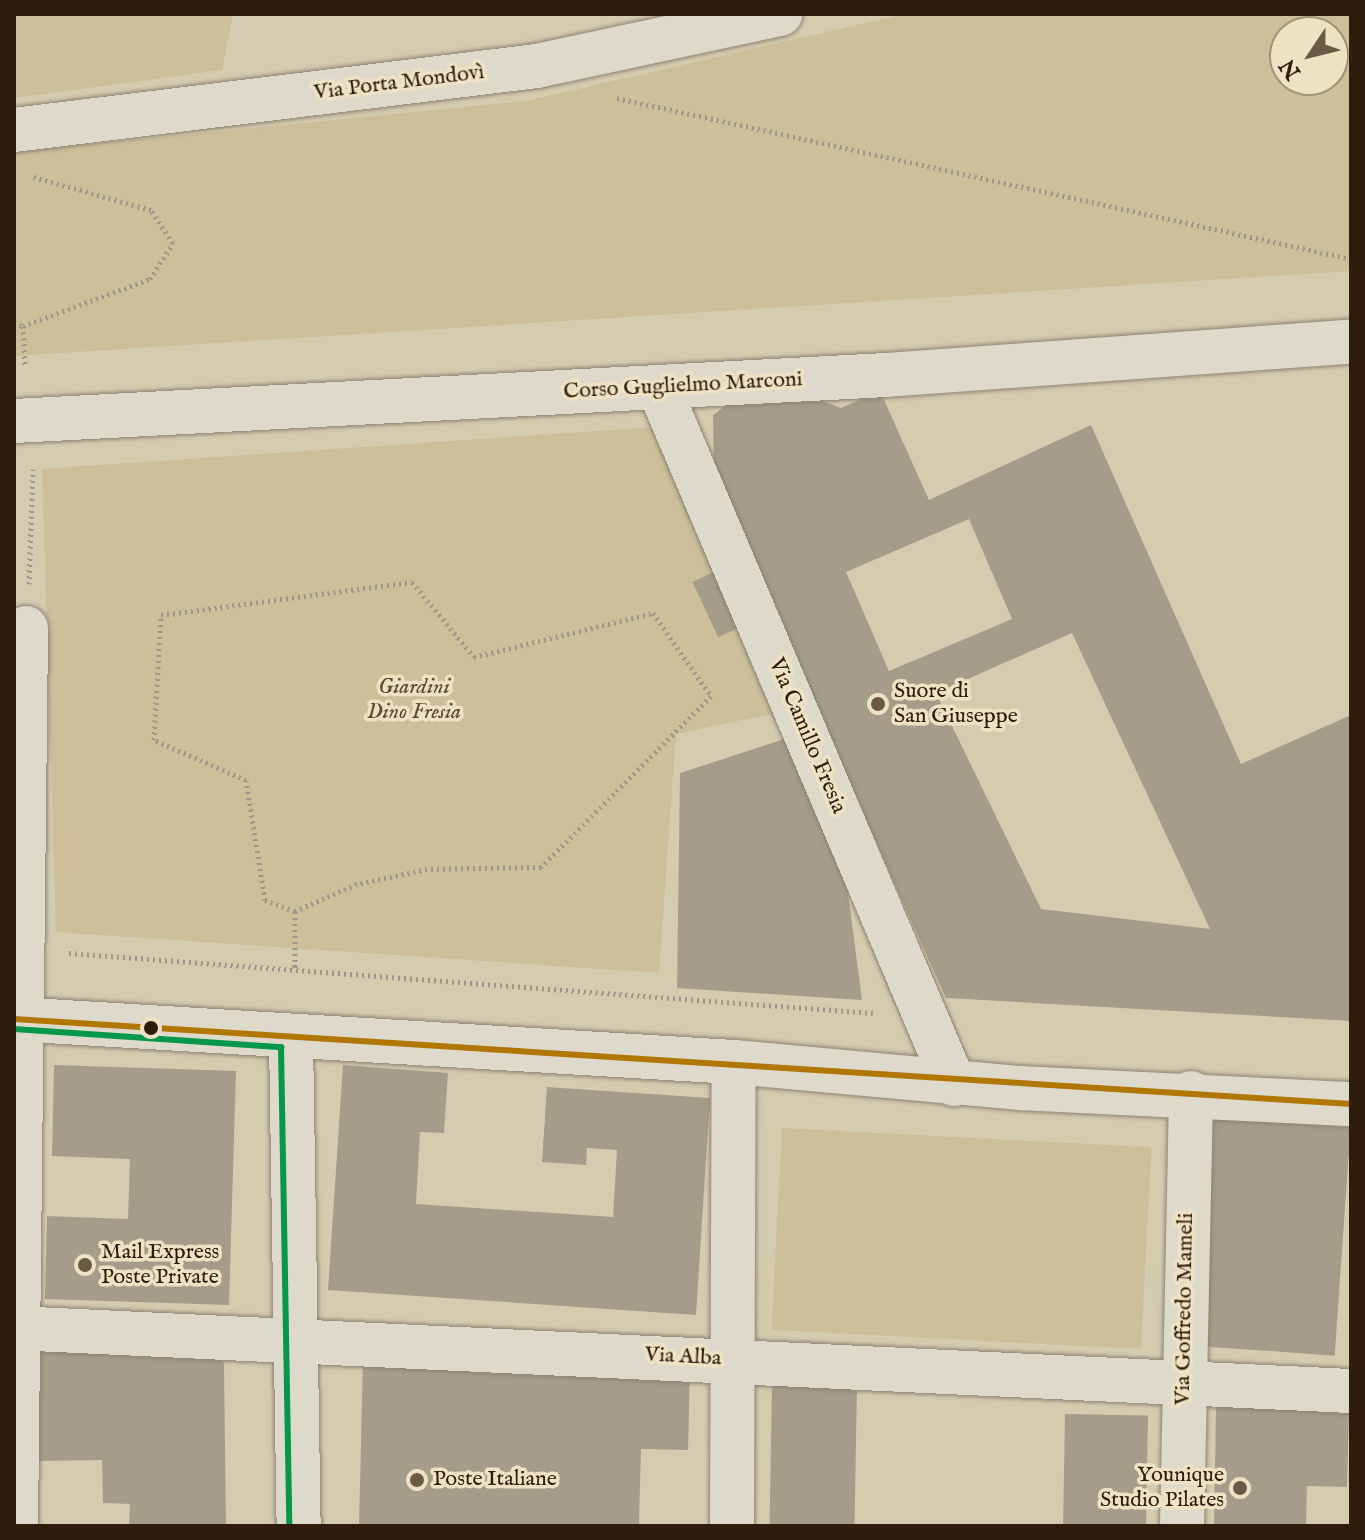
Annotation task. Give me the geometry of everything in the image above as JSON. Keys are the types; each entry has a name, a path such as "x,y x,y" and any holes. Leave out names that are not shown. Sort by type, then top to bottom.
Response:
{"street":[{"name":"Via Porta Mondovì","path":"14,130 537,66 780,14"},
{"name":"Corso Guglielmo Marconi","path":"14,421 659,388 1351,342"},
{"name":"Via Camillo Fresia","path":"659,388 954,1084"},
{"path":"16,1526 16,1019 26,628"},
{"path":"16,1019 291,1038 734,1062 954,1084 1191,1093 1351,1104"},
{"path":"291,1038 299,1526"},
{"path":"732,1526 729,1359 734,1062"},
{"name":"Via Goffredo Mameli","path":"1182,1526 1191,1093"},
{"name":"Via Alba","path":"15,1328 729,1359 1351,1391"}],"path":[{"path":"608,96 1351,259"},
{"path":"14,322 23,326 150,279 173,243 151,210 30,175"},
{"path":"23,326 25,367"},
{"path":"26,628 33,469"},
{"path":"412,582 474,657 653,613 711,696 541,867 427,869 357,884 295,911 265,900 246,780 154,740 161,615 412,582"},
{"path":"295,911 295,970"},
{"path":"20,949 926,1017"}],"green space":[{"path":"14,14 233,14 222,70 14,98"},
{"path":"905,14 1351,14 1351,271 14,356 14,152 526,101"},
{"name":"Giardini Dino Fresia","path":"656,427 786,711 676,734 659,973 56,932 42,469"},
{"path":"782,1128 1151,1147 1141,1349 771,1330"}],"building":[{"name":"Suore di San Giuseppe","path":"880,391 929,500 1091,425 1241,764 1351,715 1351,1021 946,998 714,480 713,415 744,392 801,393 841,408","holes":["969,519 1012,619 889,671 846,572","1072,633 1210,929 1041,909 936,693"]},
{"path":"716,571 742,626 718,637 692,582"},
{"path":"803,733 838,817 862,1000 677,988 680,773"},
{"path":"54,1065 236,1071 229,1305 45,1299 47,1216 128,1219 130,1159 52,1156"},
{"path":"343,1065 448,1073 444,1133 420,1132 416,1204 613,1217 617,1150 587,1148 586,1165 542,1162 547,1087 710,1098 696,1315 328,1290"},
{"path":"1205,1117 1351,1127 1335,1356 1189,1345"},
{"path":"38,1336 216,1353 224,1364 226,1526 129,1526 130,1504 103,1503 102,1460 35,1461"},
{"path":"363,1358 690,1367 688,1450 641,1449 639,1526 359,1526"},
{"path":"772,1384 857,1385 855,1526 770,1526"},
{"path":"1216,1406 1349,1409 1347,1487 1307,1486 1306,1526 1214,1526"},
{"path":"1065,1414 1148,1415 1146,1526 1063,1526"}],"transit line":[{"path":"14,1019 1351,1104"},
{"path":"14,1029 281,1047 289,1526"}],"place":[{"name":"Suore di San Giuseppe","path":"878,704"},
{"name":"Mail Express Poste Private","path":"85,1265"},
{"name":"Poste Italiane","path":"417,1480"},
{"name":"Younique Studio Pilates","path":"1240,1488"}]}
